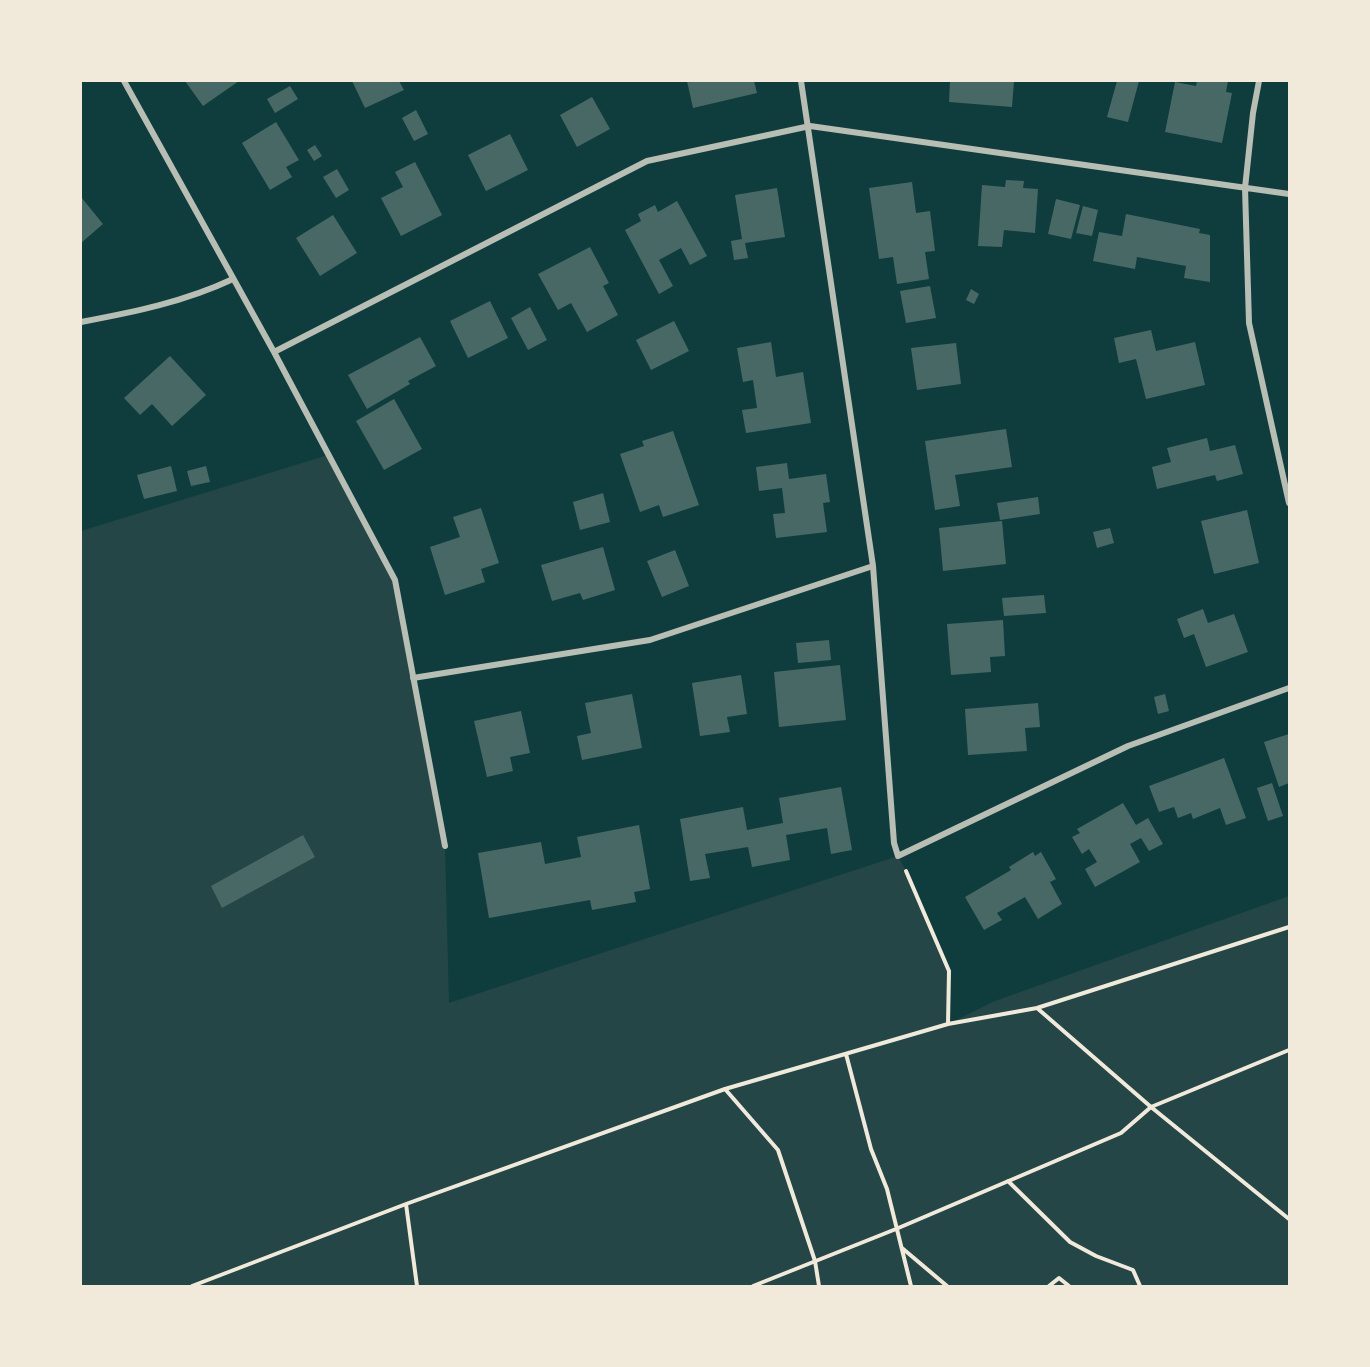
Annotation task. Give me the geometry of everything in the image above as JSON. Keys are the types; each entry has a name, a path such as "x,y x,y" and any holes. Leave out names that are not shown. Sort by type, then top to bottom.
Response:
{"street":[{"path":"124,81 274,352 395,580 445,846"},
{"path":"801,81 810,126 873,566 894,843 898,856 1128,746 1289,688"},
{"path":"1259,81 1245,188 1249,324 1289,503"},
{"path":"274,352 647,161 810,126 1289,194"},
{"path":"81,322 148,309 203,293 233,279"},
{"path":"413,678 650,640 873,566"}],"path":[{"path":"898,856 917,892 949,971 948,1024"},
{"path":"192,1286 406,1204 725,1089 948,1024 1037,1008 1289,927"},
{"path":"1037,1008 1151,1107 1289,1219"},
{"path":"753,1286 896,1229 1121,1134 1151,1107 1289,1050"},
{"path":"846,1054 871,1149 887,1189 911,1286"},
{"path":"725,1089 778,1150 815,1261 819,1286"},
{"path":"1008,1181 1070,1242 1096,1256 1133,1270 1140,1286"},
{"path":"406,1204 417,1286"},
{"path":"901,1247 947,1286"},
{"path":"1050,1286 1059,1278 1069,1286"}],"shaded area":[{"path":"328,455 395,580 445,846 449,1003 898,856 917,892 949,971 948,1024 995,1001 1289,896 1289,1286 81,1286 81,531"}],"building":[{"path":"185,81 239,81 203,106"},
{"path":"352,81 399,81 404,90 365,108"},
{"path":"687,81 754,81 757,93 693,108"},
{"path":"950,81 1014,81 1012,107 949,102"},
{"path":"1117,81 1139,81 1128,122 1107,117"},
{"path":"1197,81 1228,81 1226,92 1232,93 1222,143 1165,132 1175,82 1196,86"},
{"path":"290,86 298,99 275,113 267,99"},
{"path":"592,97 610,129 577,147 560,115"},
{"path":"416,110 428,134 414,141 402,118"},
{"path":"276,122 299,160 286,167 292,177 270,190 242,143"},
{"path":"510,134 528,170 486,191 468,155"},
{"path":"315,145 322,156 314,161 307,150"},
{"path":"415,162 442,215 401,236 381,198 403,187 395,172"},
{"path":"337,169 349,190 336,198 323,177"},
{"path":"1006,180 1024,181 1023,188 1038,189 1035,233 1004,230 1002,247 978,246 982,185 1005,187"},
{"path":"912,182 916,213 930,211 935,251 925,252 929,279 897,284 893,257 879,259 869,188"},
{"path":"777,188 785,237 745,243 748,258 734,260 731,241 742,239 735,195"},
{"path":"81,197 103,224 81,243"},
{"path":"1056,199 1080,205 1071,239 1048,234"},
{"path":"677,201 707,256 690,265 681,248 659,260 673,286 659,294 625,230 641,221 638,214 655,205 658,212"},
{"path":"1083,206 1098,210 1092,236 1076,233"},
{"path":"1126,214 1200,229 1199,233 1210,235 1210,282 1184,278 1186,266 1137,257 1135,269 1093,261 1099,232 1122,236"},
{"path":"333,215 357,253 320,276 296,238"},
{"path":"590,247 609,283 603,286 618,315 587,332 571,303 558,310 538,274"},
{"path":"930,286 936,318 906,323 900,291"},
{"path":"971,289 979,294 974,304 966,300"},
{"path":"490,301 508,338 468,358 450,321"},
{"path":"530,307 547,340 528,350 511,318"},
{"path":"674,321 689,351 651,370 636,340"},
{"path":"1151,330 1156,351 1195,342 1205,385 1146,399 1136,359 1119,363 1114,338"},
{"path":"420,337 436,366 408,381 410,384 367,409 348,375"},
{"path":"771,342 776,377 803,372 811,423 746,433 742,410 757,408 753,380 743,382 737,348"},
{"path":"956,343 961,384 917,390 911,348"},
{"path":"170,356 206,395 172,426 152,404 140,415 124,398"},
{"path":"394,399 422,449 384,470 356,421"},
{"path":"1006,429 1012,467 955,475 960,506 935,510 925,441"},
{"path":"673,431 699,505 663,517 659,505 640,512 620,454 644,446 642,441"},
{"path":"1207,438 1210,451 1235,445 1243,474 1217,481 1215,475 1157,489 1152,467 1171,462 1167,448"},
{"path":"787,463 789,479 826,474 830,502 823,503 827,532 776,538 773,514 785,513 782,488 759,491 756,467"},
{"path":"171,466 177,491 144,499 137,475"},
{"path":"206,466 210,482 191,486 187,471"},
{"path":"603,493 610,522 580,530 573,502"},
{"path":"1038,497 1040,514 1000,520 997,503"},
{"path":"481,508 499,563 481,569 485,582 445,595 430,547 460,537 453,517"},
{"path":"1247,510 1259,563 1214,574 1201,521"},
{"path":"1002,521 1006,564 943,571 939,528"},
{"path":"1110,528 1114,543 1097,548 1093,532"},
{"path":"603,547 615,590 583,600 580,593 552,601 541,565"},
{"path":"675,550 689,586 662,597 647,561"},
{"path":"1044,595 1046,613 1004,616 1002,598"},
{"path":"1203,609 1208,623 1234,614 1248,652 1206,667 1194,634 1184,638 1177,619"},
{"path":"1003,620 1005,656 990,657 991,672 951,675 947,624"},
{"path":"829,640 831,660 798,663 796,643"},
{"path":"840,665 846,720 779,727 774,672"},
{"path":"741,675 747,714 727,717 730,732 700,736 692,683"},
{"path":"632,694 642,748 582,760 577,736 591,733 585,703"},
{"path":"1165,694 1169,711 1158,714 1154,697"},
{"path":"1038,703 1040,727 1025,728 1027,751 968,755 965,709"},
{"path":"521,711 530,753 510,757 513,771 487,777 474,721"},
{"path":"1289,734 1289,783 1279,787 1264,742"},
{"path":"1224,758 1246,818 1226,825 1220,808 1193,819 1191,813 1178,818 1174,807 1159,812 1149,786"},
{"path":"1272,783 1283,816 1268,821 1257,788"},
{"path":"841,787 852,850 831,854 827,828 786,835 790,860 752,867 748,847 705,854 710,878 690,881 680,819 743,807 747,830 783,823 779,798"},
{"path":"1123,803 1136,825 1148,818 1163,844 1149,851 1141,838 1130,844 1140,862 1095,887 1085,869 1097,862 1089,849 1082,854 1072,837 1080,833 1077,829"},
{"path":"639,825 650,889 634,892 636,902 592,910 590,900 489,918 478,853 541,842 545,864 581,857 577,837"},
{"path":"303,835 315,857 222,908 211,886"},
{"path":"1033,852 1035,856 1041,852 1056,879 1050,882 1062,904 1038,919 1025,897 997,913 1002,920 984,930 965,897 1011,870 1009,867"}]}
